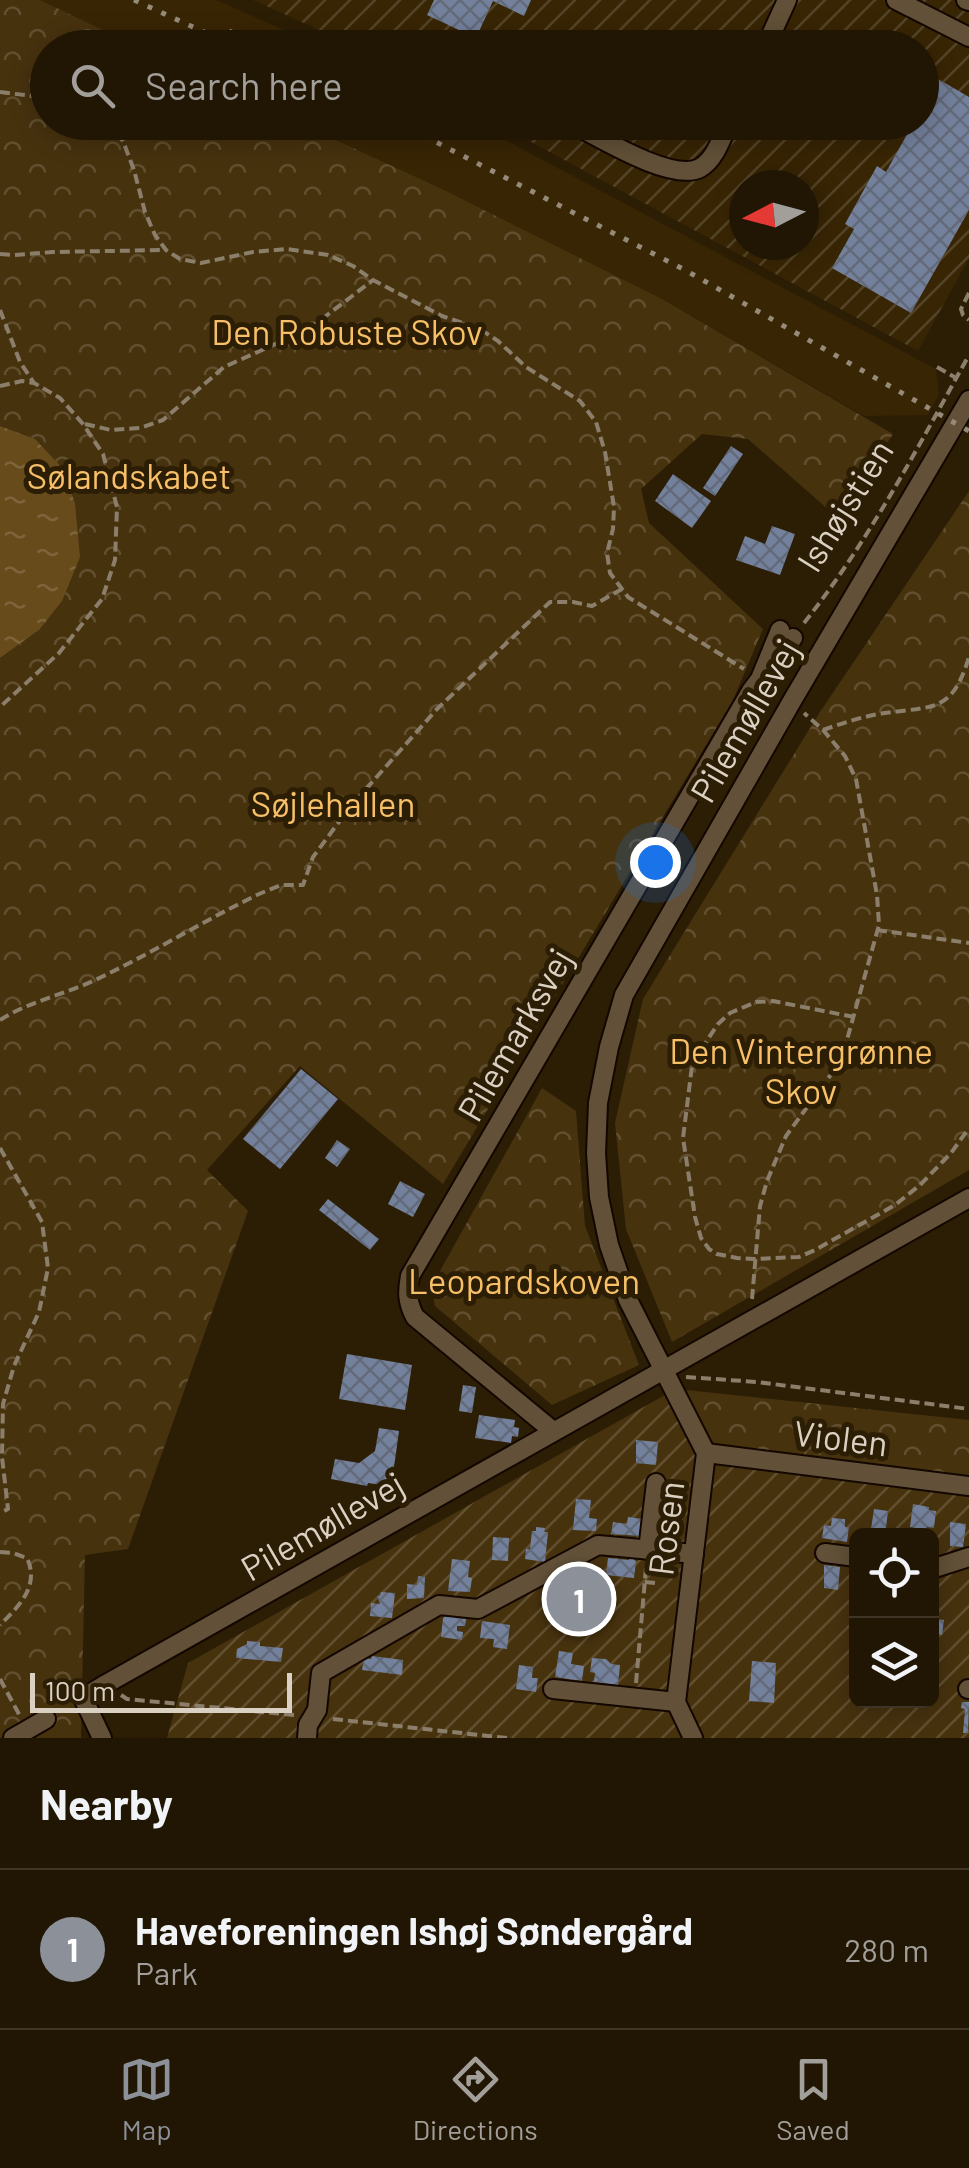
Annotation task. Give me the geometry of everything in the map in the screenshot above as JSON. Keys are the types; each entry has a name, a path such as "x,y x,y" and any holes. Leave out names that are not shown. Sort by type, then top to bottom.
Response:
{"street":[{"path":"773,30 787,0"},
{"path":"896,0 969,37"},
{"path":"606,140 662,168 683,172 701,167 721,140"},
{"name":"Pilemøllevej","path":"664,1370 628,1300 609,1245 599,1197 598,1103 624,995 969,400"},
{"name":"Pilemarksvej","path":"553,1431 415,1317 408,1304 410,1276 786,634"},
{"name":"Pilemøllevej","path":"102,1738 83,1698 969,1198"},
{"name":"Rosen","path":"664,1370 706,1453 676,1702"},
{"name":"Violen","path":"706,1453 969,1486"},
{"path":"648,1550 656,1483"},
{"path":"307,1738 308,1725 317,1710 321,1672 439,1604 478,1609 598,1545 694,1554"},
{"path":"825,1552 849,1556"},
{"path":"939,1567 969,1557"},
{"path":"553,1689 676,1702 693,1738"},
{"path":"20,1734 46,1719"}],"path":[{"path":"0,92 30,96"},
{"path":"123,140 155,235 166,250 180,258 201,262 287,249 328,254 442,316 480,329 526,367 580,401 596,422 605,452 614,507 608,553 610,572 628,596 760,679"},
{"path":"0,254 166,250"},
{"path":"83,424 111,430 140,428 163,420 224,367 309,329 373,280"},
{"path":"969,294 961,309 969,320"},
{"path":"0,310 20,362 34,383"},
{"name":"Ishøjstien","path":"786,634 838,580 969,355"},
{"path":"937,367 956,378"},
{"path":"0,386 22,381 34,383 60,398 103,454 117,507 114,560 102,598 60,654 0,708"},
{"path":"0,1020 19,1008 96,979 259,894 281,885 303,885 314,857 350,807 436,710 550,602 592,606 622,588"},
{"path":"823,730 880,713 938,706 962,680 969,657"},
{"path":"754,1319 754,1259 760,1206 777,1153 845,1048 878,930 877,895 856,778 845,756 792,701"},
{"path":"878,930 969,943"},
{"path":"854,1017 774,1001 756,1002 730,1013 718,1024 692,1066 683,1138 695,1217 708,1249 754,1259 798,1257 816,1250 896,1206 920,1186 969,1128"},
{"path":"0,1148 42,1222 48,1268 39,1312 14,1366 3,1404 2,1457 8,1509 0,1513"},
{"path":"664,1370 693,1378 757,1382 969,1409"},
{"path":"635,1698 648,1550"},
{"path":"0,1552 27,1558 32,1569 31,1588 0,1625"},
{"path":"645,1582 656,1583"},
{"path":"640,1633 650,1634"},
{"path":"0,1679 20,1734"}],"shaded area":[{"path":"40,0 216,0 284,30 103,30"},
{"path":"253,0 969,0 969,258 918,351 750,260 819,260 819,170 729,170 729,249 527,140 939,140 939,30 319,30"},
{"path":"336,140 505,140 936,369 939,394 928,415 864,416 662,299"}],"green space":[{"path":"0,0 40,0 103,30 30,30 30,140 336,140 662,299 893,434 838,518 748,439 702,434 641,489 649,523 763,629 733,700 443,1184 300,1066 207,1170 248,1211 128,1549 85,1555 81,1738 0,1738 0,658 39,630 35,439 0,426"},
{"name":"Den Vintergrønne Skov","path":"969,491 969,1170 672,1342 626,1229 615,1123 643,999 820,712"},
{"name":"Leopardskoven","path":"542,1088 576,1111 585,1226 639,1365 552,1405 435,1306 431,1287"},
{"path":"686,1390 969,1420 969,1477 709,1445"},
{"path":"686,1390 710,1445 969,1477 969,1738 167,1738 188,1663 665,1395"}],"water":[{"path":"0,426 35,439 64,470 75,504 80,557 62,601 39,630 0,658"}],"building":[{"path":"434,0 531,0 524,16 493,1 480,30 459,30 427,15"},
{"path":"939,80 969,97 969,210 911,313 832,268 854,229 845,224 877,166 886,172 904,140 939,140"},
{"path":"731,446 743,454 715,496 703,488"},
{"path":"673,474 711,501 692,528 655,501"},
{"path":"772,526 795,534 780,575 736,560 745,536 765,544"},
{"path":"301,1069 338,1099 280,1169 243,1139"},
{"path":"337,1140 350,1149 337,1167 325,1158"},
{"path":"400,1181 425,1194 413,1217 388,1204"},
{"path":"328,1199 379,1239 370,1250 319,1210"},
{"path":"347,1354 412,1365 405,1410 339,1399"},
{"path":"463,1385 476,1387 472,1413 459,1411"},
{"path":"479,1415 515,1420 518,1437 512,1436 511,1443 475,1438"},
{"path":"379,1428 399,1431 388,1486 331,1479 335,1459 359,1463 375,1451"},
{"path":"636,1440 658,1442 656,1465 636,1463"},
{"path":"576,1499 591,1500 589,1518 597,1519 596,1531 573,1530"},
{"path":"913,1504 936,1511 934,1528 910,1527"},
{"path":"874,1509 888,1511 886,1528 871,1528"},
{"path":"628,1517 643,1519 641,1536 611,1534 613,1522 627,1524"},
{"path":"832,1518 845,1519 845,1527 849,1527 847,1542 822,1538 824,1525 831,1526"},
{"path":"950,1522 966,1524 963,1547 950,1546"},
{"path":"536,1527 548,1532 545,1562 525,1559"},
{"path":"493,1537 509,1538 508,1561 492,1560"},
{"path":"630,1557 636,1561 634,1578 606,1575 608,1558"},
{"path":"452,1559 470,1561 470,1592 448,1591"},
{"path":"824,1565 840,1567 838,1590 824,1588"},
{"path":"418,1576 425,1577 424,1598 407,1599 407,1584 417,1585"},
{"path":"567,1577 593,1580 592,1593 586,1593 584,1604 572,1602 573,1591 565,1591"},
{"path":"381,1592 395,1593 392,1618 370,1616 371,1603 380,1604 377,1596"},
{"path":"445,1616 466,1619 465,1626 457,1626 457,1631 463,1632 462,1640 441,1637"},
{"path":"482,1621 510,1625 507,1649 493,1647 494,1639 480,1638"},
{"path":"247,1641 283,1648 281,1662 236,1658 237,1649"},
{"path":"559,1651 573,1653 571,1664 584,1666 582,1681 555,1677"},
{"path":"364,1658 403,1660 402,1675 362,1670"},
{"path":"592,1658 620,1665 618,1685 594,1682 595,1673 590,1672"},
{"path":"752,1661 776,1663 774,1703 749,1701"},
{"path":"519,1665 533,1667 532,1678 538,1678 536,1692 516,1689"},
{"path":"962,1702 969,1702 968,1733 963,1733"}],"railway":[{"path":"134,0 200,30"},
{"path":"432,140 685,270 969,431"}],"place":[{"name":"Haveforeningen Ishøj Søndergård","path":"579,1599"}],"park label":[{"name":"Den Robuste Skov","path":"347,331"},
{"name":"Sølandskabet","path":"129,475"},
{"name":"Søjlehallen","path":"333,803"}]}
